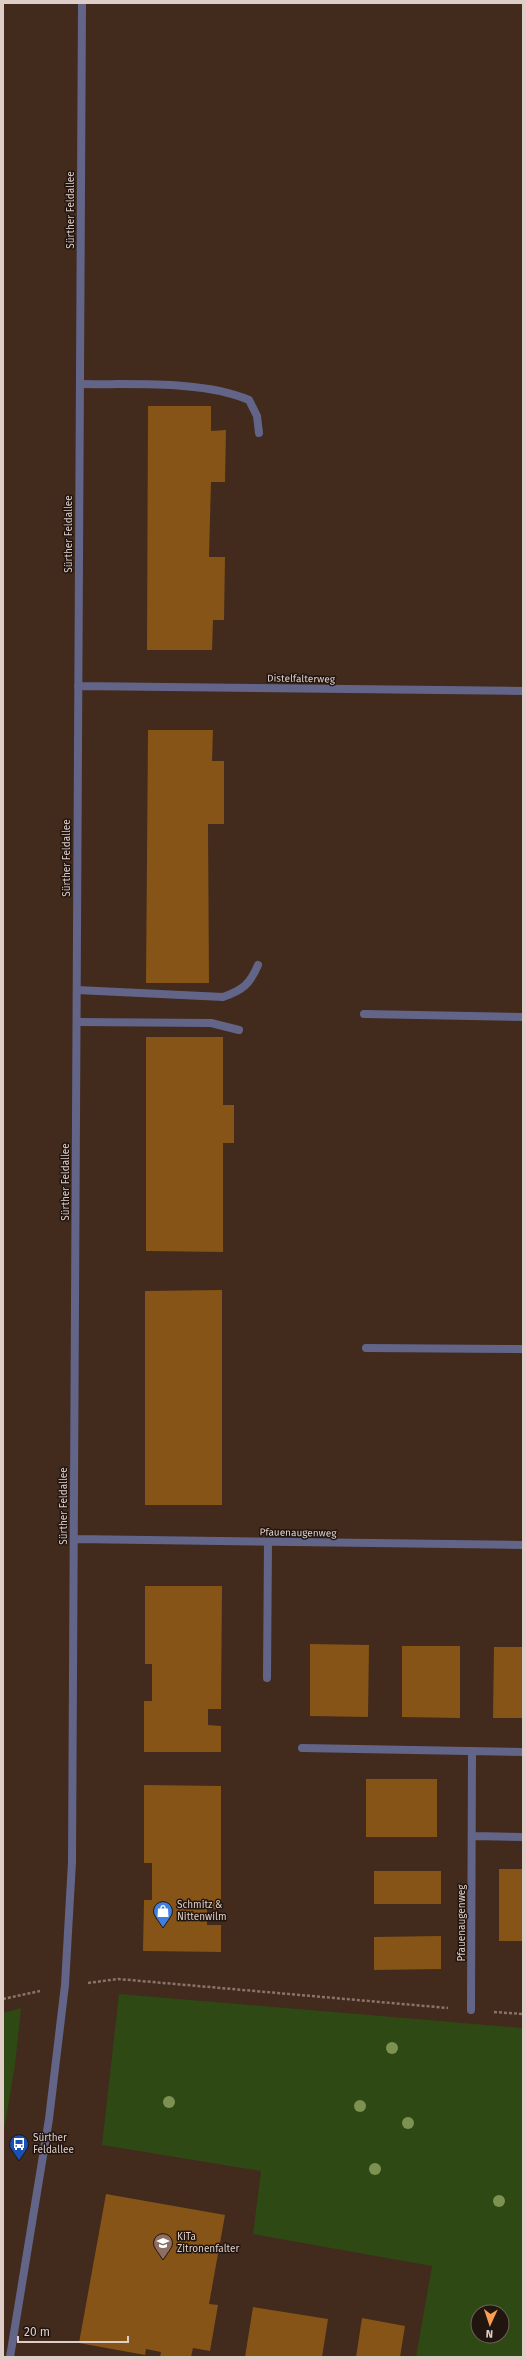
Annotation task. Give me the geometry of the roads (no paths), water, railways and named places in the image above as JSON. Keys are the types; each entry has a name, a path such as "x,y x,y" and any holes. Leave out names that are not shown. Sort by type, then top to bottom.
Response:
{"street":[{"name":"Sürther Feldallee","path":"10,2357 49,2119 64,1985 72,1862 74,1788 82,3"},
{"path":"80,384 206,388 231,392 249,400 257,416 259,433"},
{"name":"Distelfalterweg","path":"78,686 523,691"},
{"path":"77,990 223,997 241,990 253,976 258,965"},
{"path":"364,1014 523,1017"},
{"path":"77,1022 211,1023 240,1030"},
{"path":"366,1348 523,1349"},
{"name":"Pfauenaugenweg","path":"74,1539 523,1545"},
{"path":"267,1678 268,1542"},
{"path":"302,1748 523,1752"},
{"name":"Pfauenaugenweg","path":"471,2010 473,1836 472,1751"},
{"path":"473,1836 523,1837"}],"place":[{"name":"Schmitz & Nittenwilm","path":"163,1928"},
{"name":"Sürther Feldallee","path":"19,2161"},
{"name":"KiTa Zitronenfalter","path":"163,2260"}]}
